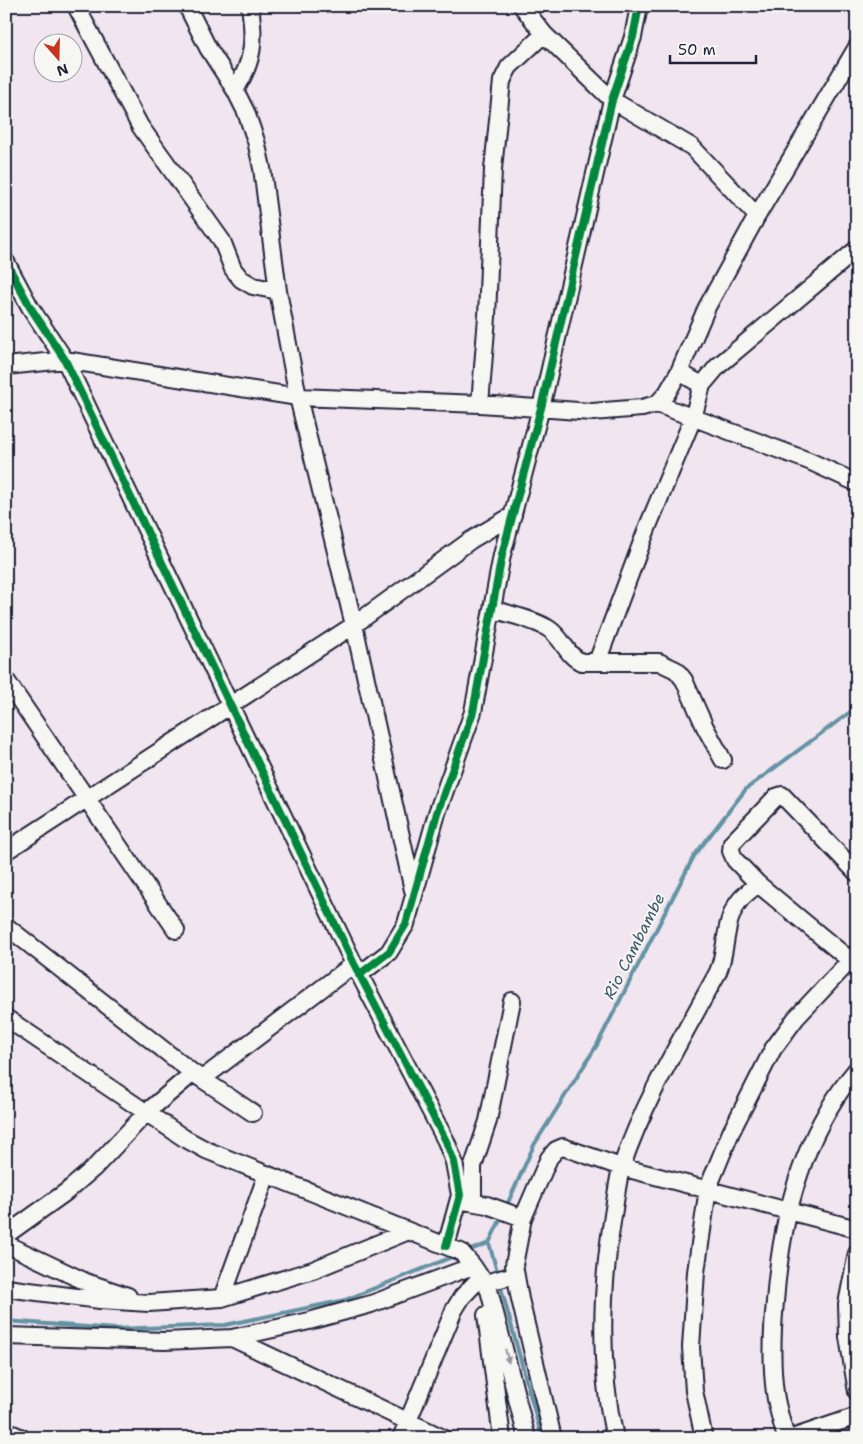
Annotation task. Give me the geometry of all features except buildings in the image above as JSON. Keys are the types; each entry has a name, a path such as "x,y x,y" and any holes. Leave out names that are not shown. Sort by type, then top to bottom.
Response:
{"street":[{"path":"76,6 140,126 222,241 233,269 241,279 254,286 278,291"},
{"path":"187,6 208,48 235,90 246,112 262,168 278,291 298,397 354,625 414,891"},
{"path":"235,90 250,65 252,49 250,6"},
{"path":"522,6 544,34 612,100 692,147 757,216"},
{"path":"6,1235 66,1192 94,1168 147,1112 197,1076 357,969 389,952 398,939 410,912 414,891 450,773 473,712 502,556 541,408 612,100 633,37 639,6"},
{"path":"480,404 487,317 492,169 502,81 509,67 544,34"},
{"path":"6,366 65,360 298,397 480,404 592,412 642,408 657,404 667,393 679,372 707,307 757,216 857,47"},
{"path":"598,662 651,517 693,418 702,385 718,366 857,249"},
{"path":"6,262 30,306 65,360 229,706 357,969 446,1141 457,1175 473,1202 519,1216"},
{"path":"679,372 702,385"},
{"path":"657,404 809,461 857,483"},
{"path":"6,851 354,625 471,540 513,515"},
{"path":"493,608 548,628 558,636 576,660 659,662 676,670 684,680 705,727 723,760"},
{"path":"6,680 176,930"},
{"path":"704,1438 694,1391 691,1347 696,1272 708,1188 730,1132 773,1049 796,1018 854,960 758,884 735,860 731,852 732,843 780,795 784,796 857,873"},
{"path":"616,1438 605,1370 602,1326 609,1241 621,1167 655,1091 718,972 723,959 727,929 732,913 740,899 758,884"},
{"path":"6,926 197,1076 253,1113"},
{"path":"446,1246 473,1202 473,1166 488,1121 512,1001"},
{"path":"6,1018 168,1128 206,1150 406,1232 461,1252 489,1277 532,1349 554,1438"},
{"path":"786,1438 775,1395 772,1338 777,1270 788,1210 799,1172 813,1138 857,1069"},
{"path":"401,1438 454,1310 489,1277 514,1257 519,1216 549,1158 556,1150 563,1148 621,1167 708,1188 857,1229"},
{"path":"222,1298 268,1174"},
{"path":"6,1288 100,1300 150,1303 222,1298 313,1270 406,1232"},
{"path":"6,1244 86,1282 150,1303"},
{"path":"857,1253 847,1304 848,1337 857,1392"},
{"path":"6,1336 164,1341 232,1338 489,1277"},
{"path":"489,1277 488,1323 502,1438"},
{"path":"489,1277 527,1438"},
{"path":"232,1338 297,1367 443,1438"},
{"path":"792,1438 857,1416"},
{"path":"6,1431 22,1438"}],"waterway":[{"name":"Rio Cambambe","path":"506,1207 534,1145 597,1045 694,856 746,789 857,707"},
{"name":"Rio Cambambe","path":"489,1243 502,1216"},
{"path":"489,1243 498,1275"},
{"path":"465,1252 489,1243"},
{"path":"6,1321 115,1329 225,1325 345,1300 457,1255"},
{"path":"500,1284 542,1438"}],"cycle path":[{"path":"359,975 389,952 406,924 437,813 473,712 502,555 541,408 612,100 633,37 639,6"},
{"path":"6,262 30,307 65,360 354,964 446,1141 454,1162 460,1195 446,1246"}]}
